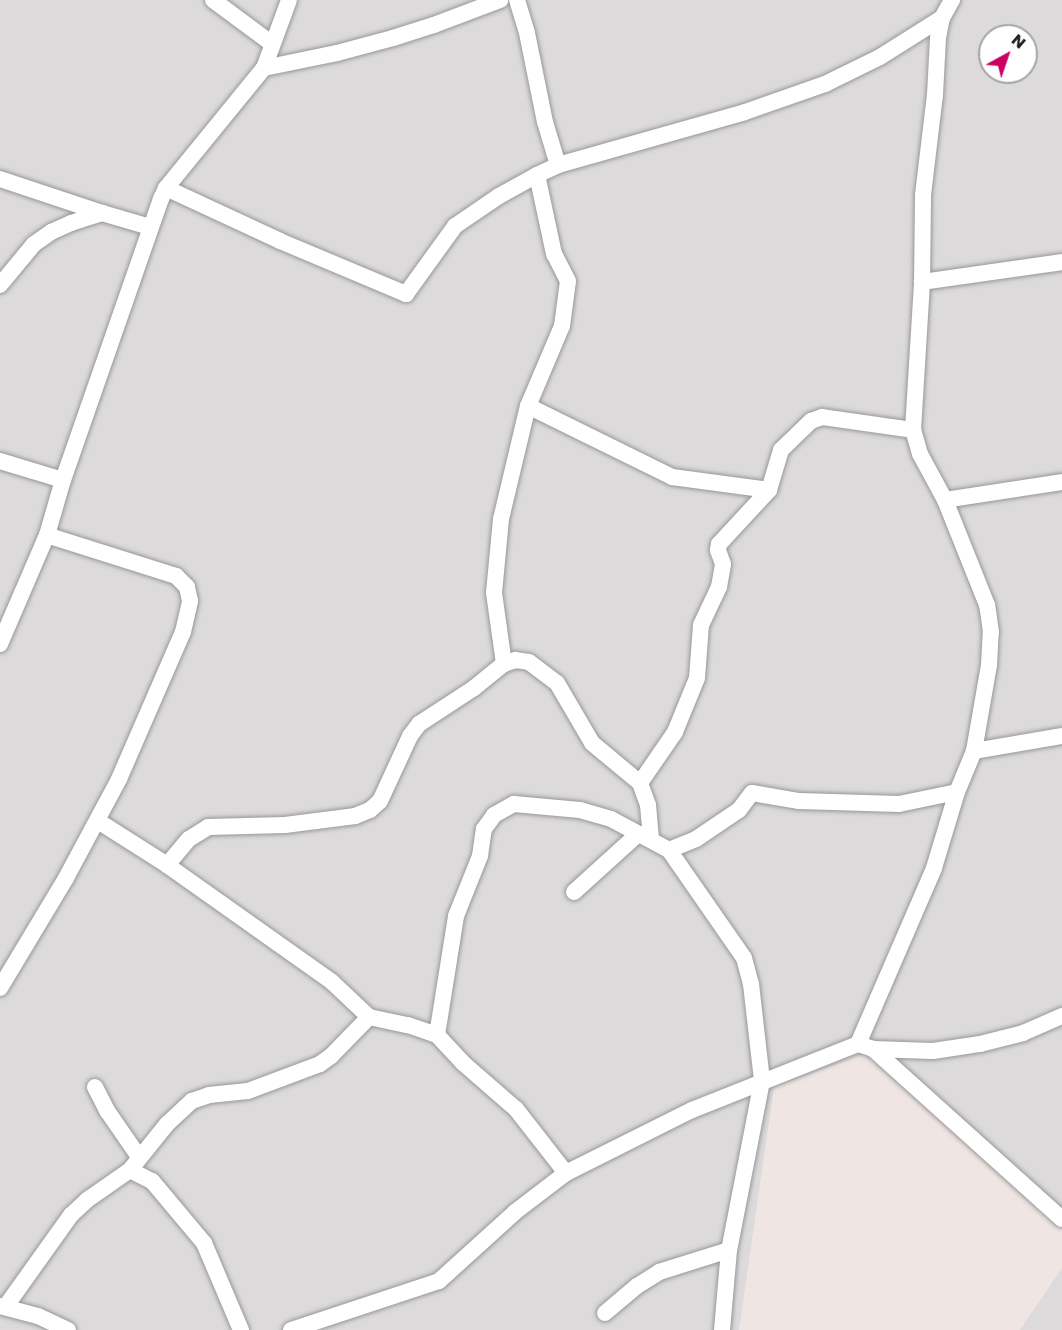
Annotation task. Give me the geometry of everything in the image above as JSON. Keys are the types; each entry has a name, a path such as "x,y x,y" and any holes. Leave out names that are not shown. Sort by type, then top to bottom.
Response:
{"street":[{"path":"213,0 271,43"},
{"path":"0,644 47,535 63,480 150,227 166,188 264,68 271,43 289,0"},
{"path":"264,68 337,53 393,38 500,0"},
{"path":"517,0 545,122 558,165"},
{"path":"866,1046 926,891 957,792 974,751 987,686 991,632 987,605 945,500 920,454 913,430 922,282 923,195 942,18 952,0"},
{"path":"166,188 291,246 406,294 455,226 498,196 537,175 558,165 745,112 825,84 880,57 942,18"},
{"path":"504,664 494,593 501,519 528,406 562,326 568,281 554,254 537,175"},
{"path":"0,179 150,227"},
{"path":"0,285 34,244 51,232 102,213"},
{"path":"922,282 1062,262"},
{"path":"528,406 672,477 769,490"},
{"path":"640,783 675,732 697,678 701,625 718,587 723,564 718,547 769,490 784,446 817,418 913,430"},
{"path":"0,461 63,480"},
{"path":"945,500 1062,482"},
{"path":"0,988 98,821 172,659 183,632 190,601 187,587 176,576 47,535"},
{"path":"167,865 189,839 208,827 285,825 356,816 370,810 380,801 410,736 419,724 447,708 504,664 515,660 529,662 557,683 592,743 640,783 648,805 644,837 574,892"},
{"path":"974,751 1062,736"},
{"path":"669,850 696,839 739,810 752,793 799,801 899,804 957,792"},
{"path":"437,1035 456,916 475,871 484,829 489,819 504,808 528,803 598,815 669,850 744,958 751,984 762,1081 729,1250 722,1330"},
{"path":"98,821 167,865 332,982 369,1017 408,1025 437,1035 464,1064 516,1109 566,1173"},
{"path":"291,1330 439,1281 515,1212 566,1173 683,1114 762,1081 866,1046 933,1051 980,1044 1023,1033 1062,1016"},
{"path":"68,1330 38,1316 3,1306 71,1215 135,1164 167,1124 192,1101 209,1095 248,1091 320,1064 331,1056 369,1017"},
{"path":"866,1046 1062,1219"},
{"path":"95,1087 135,1164 204,1243 241,1330"},
{"path":"605,1313 637,1286 659,1272 729,1250"}],"shaded area":[{"path":"0,0 1062,0 1062,1227 874,1051 774,1087 739,1330 0,1330"},
{"path":"1062,1268 1062,1330 1020,1330"}]}
